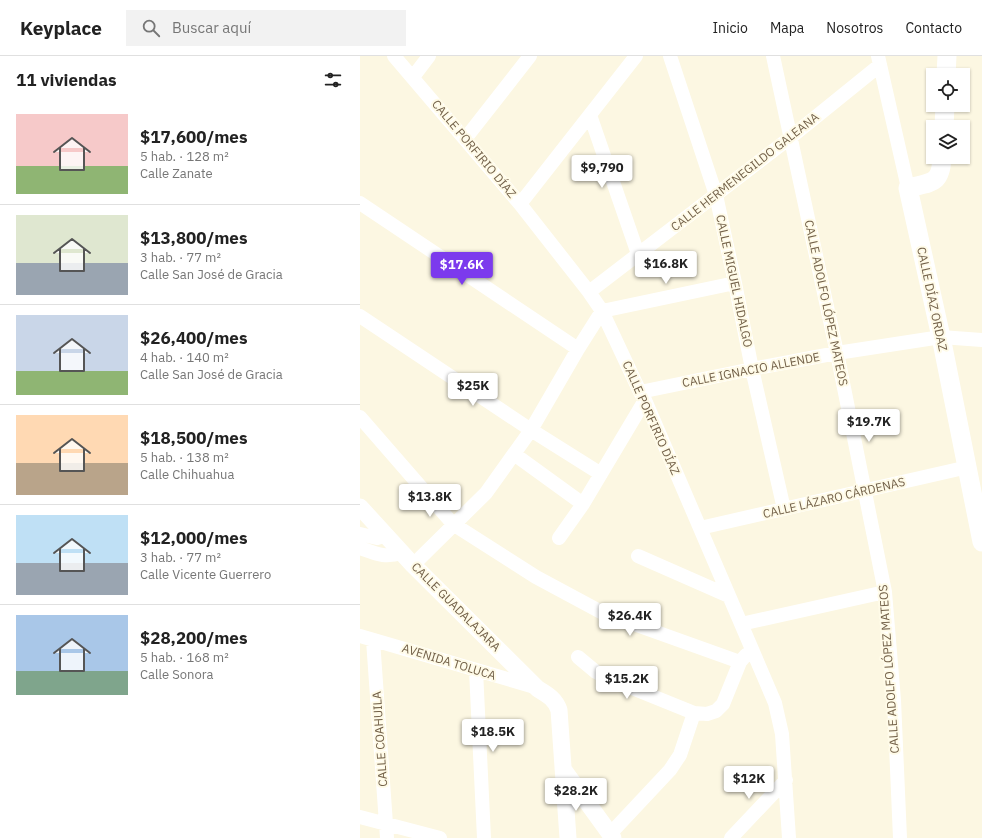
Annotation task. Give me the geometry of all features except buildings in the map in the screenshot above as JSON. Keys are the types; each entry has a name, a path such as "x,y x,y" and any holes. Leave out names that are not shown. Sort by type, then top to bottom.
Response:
{"main road":[{"path":"946,68 947,56"},
{"path":"908,188 930,183 939,177 942,164"},
{"name":"CALLE DÍAZ ORDAZ","path":"908,188 941,337 982,542"}],"street":[{"name":"CALLE PORFIRIO DÍAZ","path":"394,56 520,204 589,292 602,311 643,396 775,703 782,734 789,838"},
{"path":"413,77 429,56"},
{"path":"465,139 530,56"},
{"path":"520,204 636,56"},
{"name":"CALLE MIGUEL HIDALGO","path":"670,56 716,195 752,369 784,509"},
{"name":"CALLE ADOLFO LÓPEZ MATEOS","path":"773,56 837,353 885,592 894,700 900,838"},
{"name":"CALLE HERMENEGILDO GALEANA","path":"589,292 791,137 879,60"},
{"name":"CALLE DÍAZ ORDAZ","path":"879,60 908,188"},
{"path":"590,115 638,254"},
{"path":"360,203 578,349"},
{"path":"360,548 383,556 408,559 453,524 486,494 531,430 602,311 735,283"},
{"path":"360,316 531,430 601,474"},
{"name":"CALLE IGNACIO ALLENDE","path":"643,396 752,369 837,353 941,337 982,340"},
{"path":"559,538 583,504 601,474 643,396"},
{"path":"360,417 453,524 536,577 603,613 740,662"},
{"path":"514,454 583,504"},
{"name":"CALLE LÁZARO CÁRDENAS","path":"700,528 968,467"},
{"name":"CALLE GUADALAJARA","path":"360,507 408,559 538,689 550,696 556,703 559,710 563,769"},
{"path":"360,534 377,538 386,535"},
{"path":"638,556 729,596"},
{"path":"741,624 885,592"},
{"name":"AVENIDA TOLUCA","path":"367,638 538,689"},
{"name":"CALLE COAHUILA","path":"367,638 387,831"},
{"path":"578,657 596,672 605,677 694,713 707,714 716,711 723,704 740,662 752,648"},
{"path":"476,670 484,838"},
{"path":"563,769 612,836 680,755 694,713"},
{"path":"563,769 568,838"},
{"path":"731,838 786,780"},
{"path":"360,817 387,831 440,838"}]}
